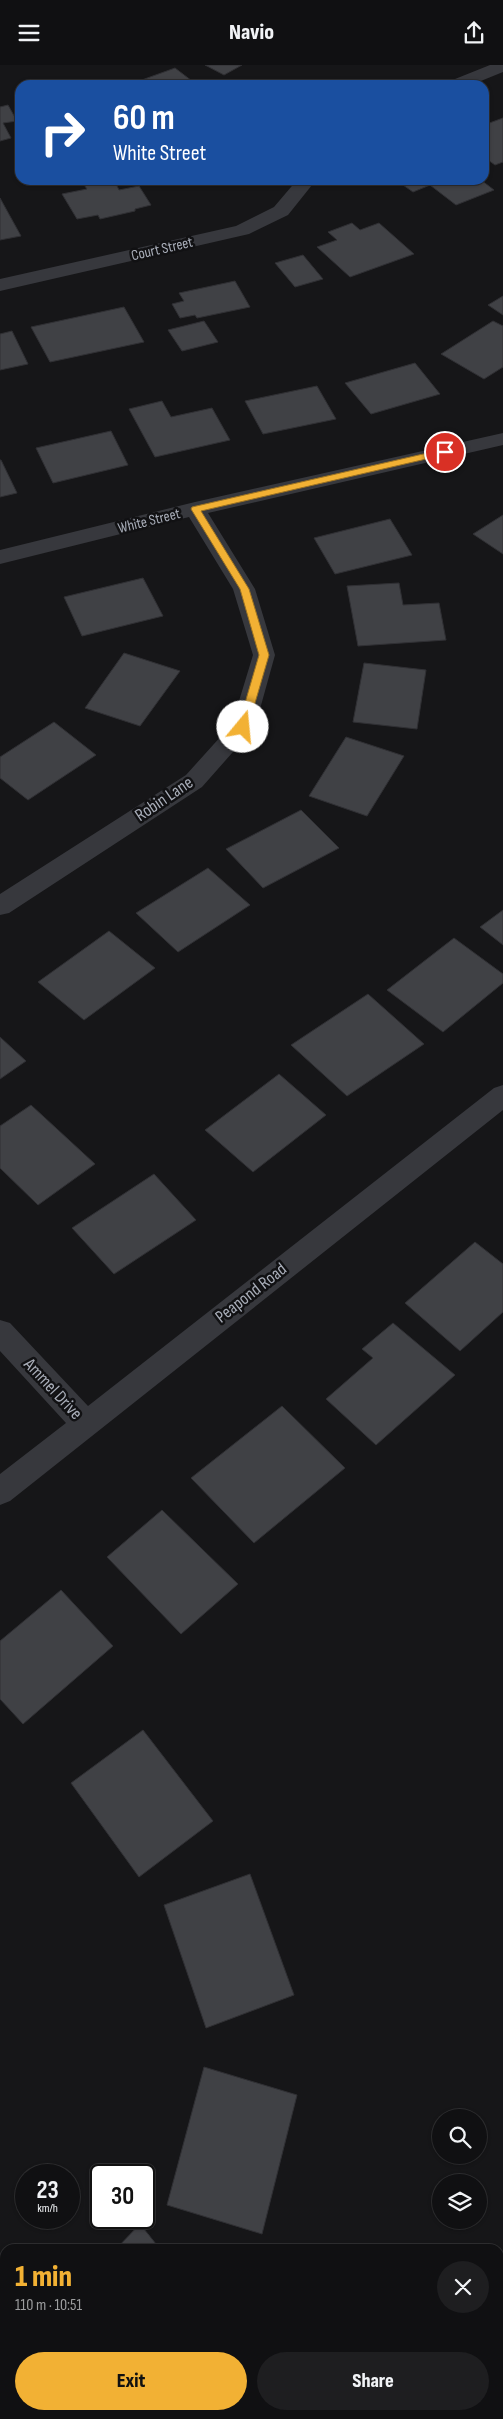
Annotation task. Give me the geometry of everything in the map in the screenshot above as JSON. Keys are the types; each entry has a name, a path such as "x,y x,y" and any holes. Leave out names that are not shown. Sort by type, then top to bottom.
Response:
{"street":[{"path":"468,80 503,66"},
{"name":"Court Street","path":"0,285 242,230 281,211 303,185"},
{"name":"White Street","path":"0,557 195,509 503,439"},
{"name":"Robin Lane","path":"0,906 194,781 243,727 264,655 244,589 195,509"},
{"name":"Peapond Road","path":"0,1492 503,1095"},
{"name":"Ammel Drive","path":"0,1333 86,1424"}],"building":[{"path":"205,65 242,65 224,75"},
{"path":"175,68 191,80 142,80"},
{"path":"8,105 15,117 15,121 3,123 11,138 0,141 0,107"},
{"path":"503,118 503,162 495,165 489,161 489,123"},
{"path":"84,185 116,185 119,190 139,186 151,205 135,209 135,211 100,219 98,215 77,219 62,194 87,189"},
{"path":"403,185 430,185 413,192"},
{"path":"430,185 488,185 494,190 456,205"},
{"path":"0,198 21,236 0,240"},
{"path":"352,223 360,230 379,223 414,254 350,277 317,247 337,240 328,232"},
{"path":"303,255 323,279 295,287 275,263"},
{"path":"235,281 250,307 197,318 195,315 180,318 172,304 184,301 179,293"},
{"path":"503,296 503,315 488,305"},
{"path":"124,307 144,342 50,362 31,327"},
{"path":"204,321 218,342 182,351 168,330"},
{"path":"493,321 503,326 503,367 484,379 441,354"},
{"path":"12,331 28,364 0,370 0,334"},
{"path":"415,363 440,394 371,414 345,383"},
{"path":"317,386 336,419 263,434 245,401"},
{"path":"162,401 171,417 212,408 230,440 155,457 129,409"},
{"path":"111,431 128,465 53,483 36,448"},
{"path":"1,460 17,493 0,497"},
{"path":"503,515 503,554 473,534"},
{"path":"390,519 412,555 335,574 314,538"},
{"path":"143,578 163,616 82,636 64,597"},
{"path":"399,583 403,605 439,603 446,640 358,646 347,586"},
{"path":"124,653 180,671 140,726 85,708"},
{"path":"364,663 426,670 417,729 353,722"},
{"path":"54,722 96,755 28,800 0,778 0,757"},
{"path":"346,737 404,756 367,816 309,796"},
{"path":"301,810 339,848 263,888 226,849"},
{"path":"208,868 250,905 178,952 136,913"},
{"path":"503,910 503,945 480,927"},
{"path":"109,931 155,968 84,1020 38,982"},
{"path":"454,938 503,974 503,983 443,1032 387,990"},
{"path":"368,994 424,1044 347,1096 291,1045"},
{"path":"0,1037 26,1061 0,1079"},
{"path":"279,1074 326,1115 253,1172 205,1130"},
{"path":"31,1105 95,1164 38,1205 0,1168 0,1126"},
{"path":"154,1174 196,1220 114,1274 72,1228"},
{"path":"475,1242 503,1264 503,1312 460,1351 405,1303"},
{"path":"393,1323 455,1375 376,1445 326,1399 373,1358 362,1349"},
{"path":"282,1406 345,1468 254,1543 191,1478"},
{"path":"162,1510 238,1584 181,1634 107,1557"},
{"path":"61,1590 113,1646 23,1724 0,1699 0,1641"},
{"path":"143,1730 213,1821 139,1877 71,1783"},
{"path":"250,1874 294,1995 206,2028 164,1905"},
{"path":"204,2067 297,2095 262,2234 167,2205"},
{"path":"135,2229 144,2229 156,2244 121,2244"}],"route":[{"path":"243,727 264,655 244,589 195,509 445,452"}]}
